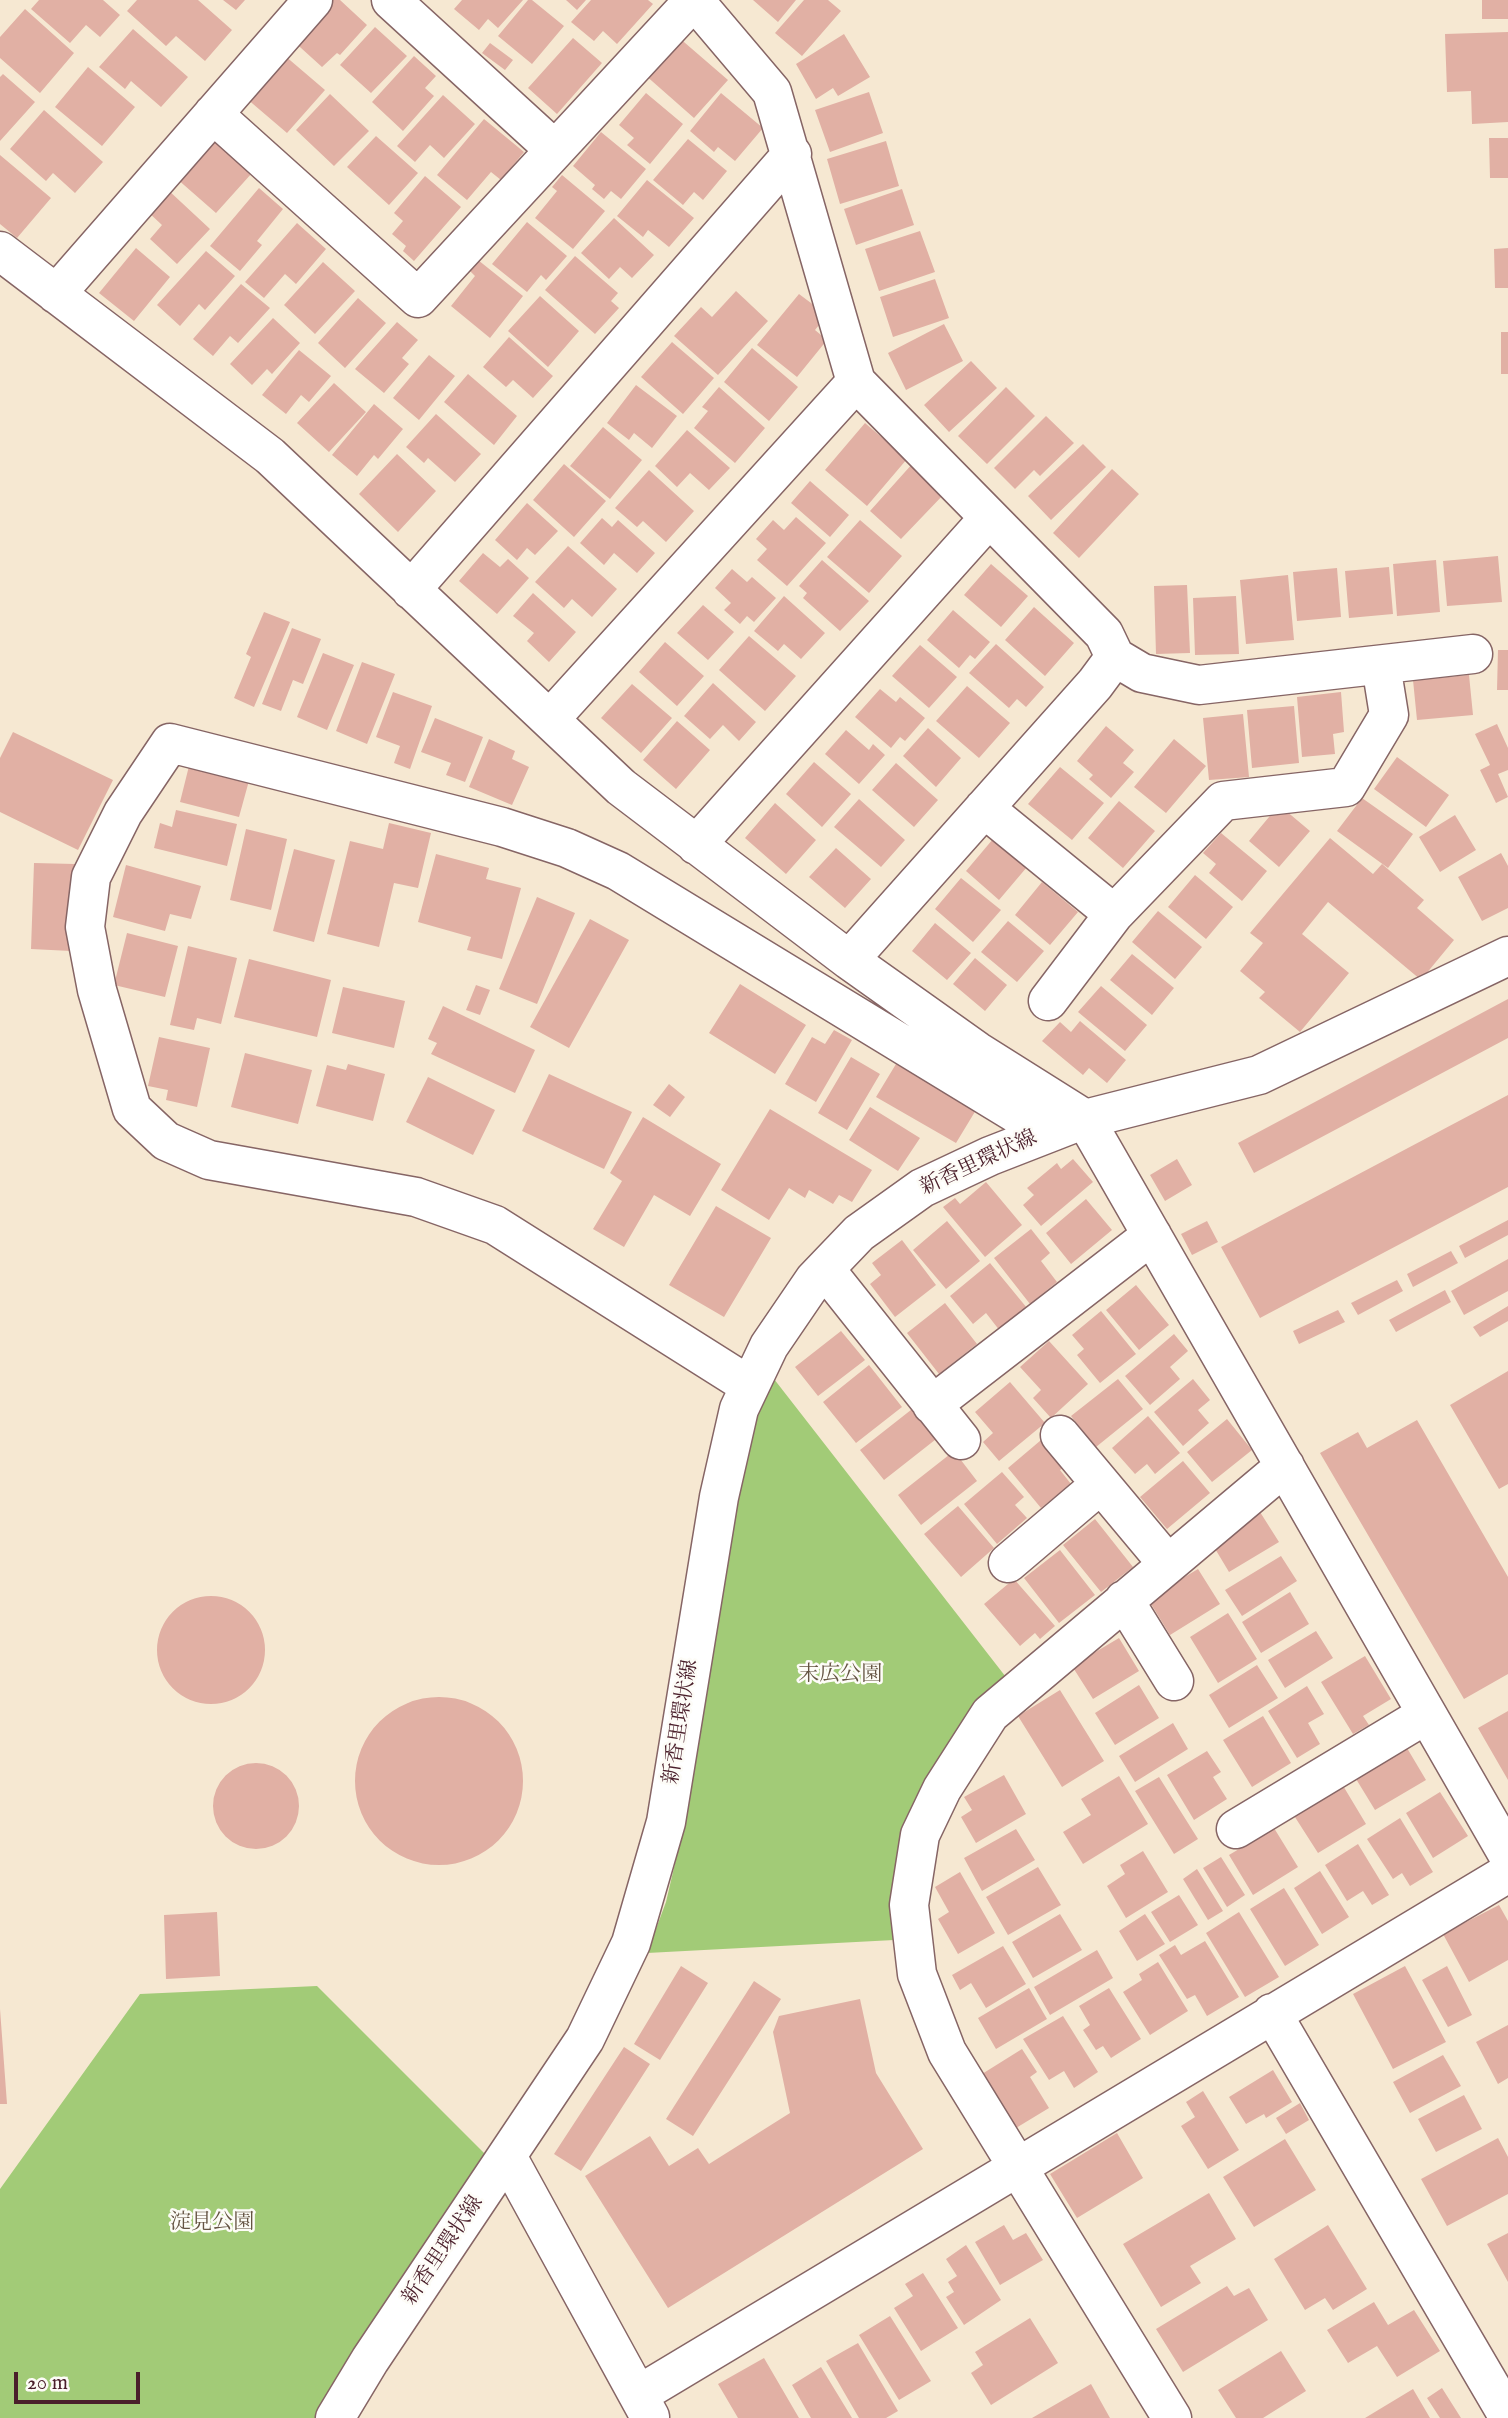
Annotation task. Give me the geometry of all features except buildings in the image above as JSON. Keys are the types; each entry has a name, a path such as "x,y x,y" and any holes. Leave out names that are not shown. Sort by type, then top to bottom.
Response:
{"street":[{"path":"56,293 313,0"},
{"path":"391,0 555,150"},
{"path":"213,114 418,298 694,0 772,92 856,382 1104,634 1115,657 1142,673 1199,685 1473,654"},
{"path":"411,590 792,154"},
{"path":"0,251 270,456 621,787 849,960 978,1051 1085,1119 1508,1855"},
{"path":"550,719 856,382"},
{"path":"696,845 989,517"},
{"path":"849,960 1095,684 1115,657"},
{"path":"1048,1001 1114,914 1223,801 1346,786 1389,715 1381,665"},
{"path":"750,1386 495,1226 416,1197 209,1160 166,1141 132,1109 97,990 85,927 91,877 123,813 170,743 502,827 587,857 618,871 1048,1133"},
{"path":"984,808 1114,914"},
{"name":"新香里環状線","path":"335,2418 370,2360 508,2158 585,2039 631,1943 666,1822 719,1497 739,1409 769,1346 825,1269 859,1233 922,1188 1085,1119 1259,1075 1508,956"},
{"path":"932,1405 1152,1235"},
{"path":"825,1269 961,1440"},
{"path":"1060,1435 1167,1563"},
{"path":"1172,2418 947,2052 917,1974 909,1905 920,1835 942,1789 990,1714 1284,1466"},
{"path":"1008,1563 1101,1484"},
{"path":"1124,1600 1174,1681"},
{"path":"1236,1829 1427,1714"},
{"path":"508,2158 644,2406 1018,2166 1508,1873"},
{"path":"1272,2013 1508,2416"}],"green space":[{"name":"末広公園","path":"774,1379 1009,1681 894,1940 647,1953 666,1902 684,1825 737,1501 757,1415"},
{"name":"淀見公園","path":"317,1986 486,2155 318,2418 0,2418 0,2189 140,1994"}]}
